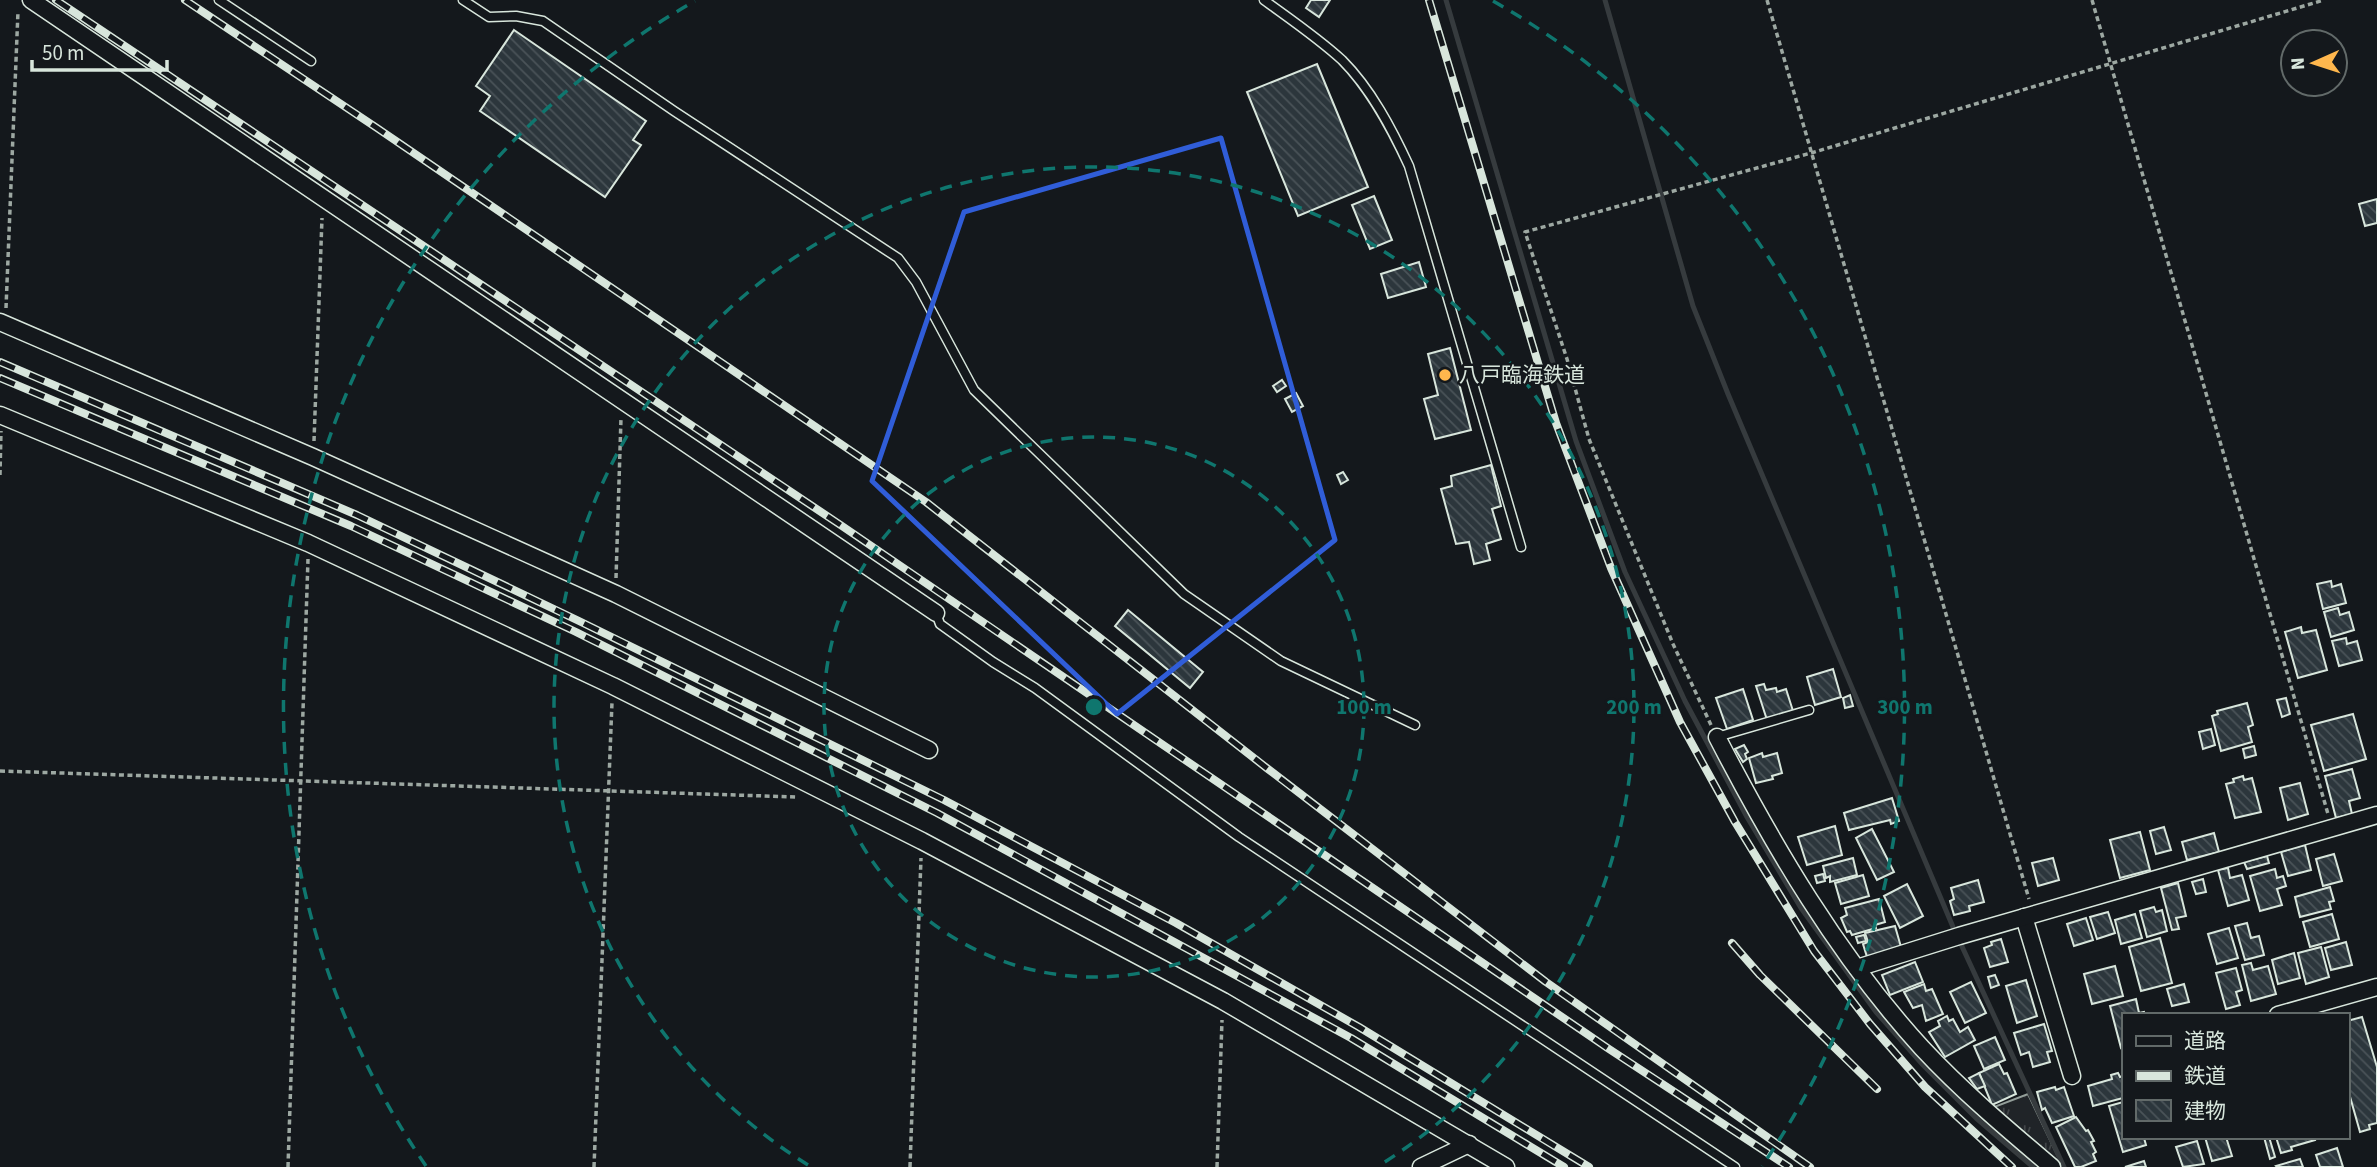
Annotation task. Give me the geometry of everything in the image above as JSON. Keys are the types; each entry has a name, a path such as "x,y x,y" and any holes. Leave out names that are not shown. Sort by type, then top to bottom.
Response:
{"street":[{"path":"31,0 936,612"},
{"path":"3,323 313,457 616,594 929,750"},
{"path":"1,415 308,543 613,686 922,841 1223,1001 1506,1167"},
{"path":"1717,737 1758,817 1790,870 1857,968 1922,1047 1975,1102 2052,1167"},
{"path":"1857,968 2377,815"},
{"path":"2028,916 2072,1076"},
{"path":"2285,1013 2377,987"},
{"path":"1422,1167 1469,1144"}],"lane":[{"path":"219,0 311,61"},
{"path":"463,0 489,17 516,16 543,21 674,111 898,258 916,282 974,390 1184,594 1281,661 1415,725"},
{"path":"1264,0 1343,62 1358,79 1394,133 1409,166 1521,547"},
{"path":"936,612 940,624 1035,688 1239,836 1735,1167"},
{"path":"1717,737 1809,710"}],"path":[{"path":"3,323 19,0"},
{"path":"1767,0 2028,916"},
{"path":"2092,0 2333,829"},
{"path":"1717,737 1674,644 1590,439 1525,232 1811,153 2324,0"},
{"path":"313,457 323,196"},
{"path":"616,594 622,399"},
{"path":"0,475 1,415"},
{"path":"288,1167 308,543"},
{"path":"594,1167 613,686"},
{"path":"0,771 834,798"},
{"path":"909,1167 922,841"},
{"path":"1217,1167 1223,1001"}],"highlighted area":[{"path":"1221,138 1335,540 1117,714 872,481 964,212"}],"green space":[{"path":"2028,1094 2062,1165 1994,1107"}],"building":[{"path":"1311,0 1330,0 1319,17 1306,8"},
{"path":"514,30 646,121 633,140 641,145 605,197 480,111 490,96 476,86"},
{"path":"1317,64 1368,187 1298,216 1247,92"},
{"path":"1374,196 1392,240 1370,249 1352,205"},
{"path":"2377,199 2377,223 2365,226 2359,204"},
{"path":"1419,262 1426,287 1388,298 1381,274"},
{"name":"八戸臨海鉄道","path":"1450,348 1471,430 1435,439 1424,399 1438,395 1428,354"},
{"path":"1282,380 1286,386 1277,392 1273,386"},
{"path":"1296,393 1303,406 1292,412 1285,399"},
{"path":"1491,465 1501,506 1492,509 1501,539 1486,544 1490,560 1474,564 1469,542 1456,544 1441,489 1452,486 1451,476"},
{"path":"1343,472 1348,480 1341,484 1337,475"},
{"path":"2331,581 2332,587 2341,584 2346,603 2323,609 2317,584"},
{"path":"2338,608 2340,615 2349,612 2354,630 2331,637 2324,612"},
{"path":"1128,610 1203,672 1190,688 1115,626"},
{"path":"2301,627 2302,633 2316,630 2327,670 2298,678 2285,632"},
{"path":"2346,638 2347,644 2357,641 2362,660 2339,666 2332,641"},
{"path":"1833,669 1841,697 1815,705 1807,677"},
{"path":"1764,684 1766,690 1776,688 1777,692 1786,689 1793,711 1767,720 1756,686"},
{"path":"1743,689 1753,720 1727,729 1716,698"},
{"path":"1850,695 1853,706 1845,708 1843,698"},
{"path":"2286,698 2290,714 2282,717 2277,700"},
{"path":"2247,703 2253,725 2248,727 2252,742 2221,751 2212,716 2218,714 2217,711"},
{"path":"2353,714 2366,759 2324,771 2311,725"},
{"path":"2211,729 2215,745 2203,749 2199,732"},
{"path":"1744,745 1748,752 1745,754 1747,759 1743,762 1735,749"},
{"path":"2254,746 2256,755 2245,758 2243,749"},
{"path":"1762,753 1763,757 1777,753 1782,773 1772,776 1773,779 1756,783 1749,758"},
{"path":"2352,769 2360,798 2349,801 2352,814 2336,818 2325,776"},
{"path":"2243,776 2244,780 2252,778 2261,812 2235,818 2226,784"},
{"path":"2300,783 2308,814 2288,820 2280,788"},
{"path":"1892,798 1899,821 1891,824 1890,820 1849,830 1844,813"},
{"path":"1835,826 1842,855 1807,865 1798,837"},
{"path":"2164,827 2171,850 2156,854 2150,831"},
{"path":"1872,829 1894,872 1877,880 1856,838"},
{"path":"2140,832 2150,870 2120,878 2110,840"},
{"path":"2214,833 2219,852 2187,860 2182,842"},
{"path":"2305,845 2311,870 2288,876 2281,852"},
{"path":"2334,854 2342,881 2323,886 2316,859"},
{"path":"2267,856 2269,863 2247,869 2244,862"},
{"path":"1853,858 1857,875 1830,882 1830,876 1826,878 1823,866"},
{"path":"2053,858 2059,880 2038,886 2032,863"},
{"path":"2228,868 2230,878 2242,875 2249,900 2228,906 2218,870"},
{"path":"2275,869 2277,878 2283,876 2286,886 2277,889 2282,905 2260,911 2250,876"},
{"path":"1823,874 1825,881 1817,883 1815,876"},
{"path":"1863,875 1869,896 1841,904 1835,883"},
{"path":"2203,879 2206,892 2196,894 2192,882"},
{"path":"1978,880 1984,902 1969,906 1970,911 1954,915 1950,901 1954,899 1951,888"},
{"path":"2178,883 2186,916 2176,918 2179,929 2172,930 2161,888"},
{"path":"1907,884 1923,916 1900,928 1884,896"},
{"path":"2330,887 2334,901 2329,902 2331,909 2300,917 2295,897"},
{"path":"1879,899 1885,922 1875,925 1876,928 1852,935 1850,931 1847,932 1841,918 1847,915 1845,908"},
{"path":"2154,907 2156,912 2162,910 2167,931 2147,937 2140,911"},
{"path":"2108,912 2115,933 2097,939 2090,917"},
{"path":"2135,914 2142,938 2121,944 2115,920"},
{"path":"2332,914 2339,939 2310,947 2303,922"},
{"path":"2086,918 2093,940 2074,946 2067,924"},
{"path":"2247,923 2251,938 2259,936 2264,955 2245,960 2235,926"},
{"path":"1895,926 1901,947 1867,957 1863,944 1868,942 1865,933"},
{"path":"2229,928 2238,958 2217,964 2208,934"},
{"path":"1864,935 1866,941 1858,943 1856,937"},
{"path":"2160,938 2172,983 2141,991 2129,947"},
{"path":"2001,939 2008,962 1990,967 1984,948"},
{"path":"2346,942 2352,965 2331,970 2325,948"},
{"path":"2321,947 2329,977 2306,984 2298,953"},
{"path":"2294,953 2300,978 2278,984 2272,960"},
{"path":"1915,962 1923,982 1890,995 1882,975"},
{"path":"2251,963 2253,970 2268,966 2276,994 2251,1001 2242,965"},
{"path":"2115,966 2123,996 2092,1004 2084,974"},
{"path":"2236,968 2242,990 2236,992 2240,1005 2226,1009 2216,973"},
{"path":"1995,975 1999,985 1991,988 1988,977"},
{"path":"2026,980 2037,1016 2017,1023 2006,986"},
{"path":"1971,982 1986,1013 1965,1023 1950,992"},
{"path":"1924,984 1926,991 1932,989 1943,1014 1926,1021 1922,1005 1913,1008 1904,992"},
{"path":"2184,984 2189,1002 2172,1006 2167,989"},
{"path":"2136,999 2139,1013 2122,1013 2121,1048 2110,1006"},
{"path":"1947,1016 1949,1021 1953,1019 1960,1032 1968,1027 1975,1040 1945,1057 1929,1032 1940,1026 1938,1021"},
{"path":"2362,1017 2377,1067 2377,1123 2360,1132 2349,1093 2349,1020"},
{"path":"2044,1024 2052,1051 2047,1052 2050,1062 2033,1067 2029,1052 2021,1055 2014,1033"},
{"path":"1995,1037 2005,1060 1984,1069 1974,1046"},
{"path":"1999,1064 2004,1074 2007,1073 2016,1094 1992,1105 1979,1073"},
{"path":"1979,1073 1985,1086 1977,1089 1969,1078"},
{"path":"2118,1073 2122,1076 2122,1098 2093,1106 2088,1086 2112,1079 2111,1075"},
{"path":"2055,1087 2056,1090 2064,1087 2074,1116 2052,1123 2045,1108 2042,1110 2037,1092"},
{"path":"2122,1102 2122,1139 2144,1139 2146,1145 2123,1152 2109,1106"},
{"path":"2076,1117 2086,1131 2088,1130 2096,1152 2093,1154 2096,1161 2081,1167 2075,1167 2056,1127"},
{"path":"2206,1139 2227,1139 2232,1156 2212,1161"},
{"path":"2265,1139 2270,1139 2275,1157 2270,1159"},
{"path":"2277,1139 2315,1139 2291,1147 2292,1150 2281,1153"},
{"path":"2197,1141 2204,1164 2183,1167 2176,1147"},
{"path":"2337,1148 2343,1167 2320,1167 2316,1155"},
{"path":"2300,1159 2303,1167 2276,1166"},
{"path":"2144,1161 2146,1167 2125,1167"}],"waterway":[{"path":"1446,0 1576,441 1625,572 1685,701 1747,817 1801,908 1876,1012 1923,1065 1976,1118 2033,1167"},
{"path":"1605,0 1693,306 1953,927 2064,1167"}],"railway":[{"path":"56,0 842,526 1609,1049 1789,1167"},
{"path":"185,0 926,502 1546,982 1810,1167"},
{"path":"1429,0 1556,423 1611,568 1680,722 1735,822 1814,951 1870,1024 1925,1087 2012,1167"},
{"path":"0,362 357,515 944,800 1176,923 1359,1027 1589,1167"},
{"path":"0,378 351,526 576,632 937,813 1351,1038 1564,1167"},
{"path":"1732,943 1760,975 1877,1089"}],"place":[{"name":"八戸臨海鉄道","path":"1445,375"}]}
